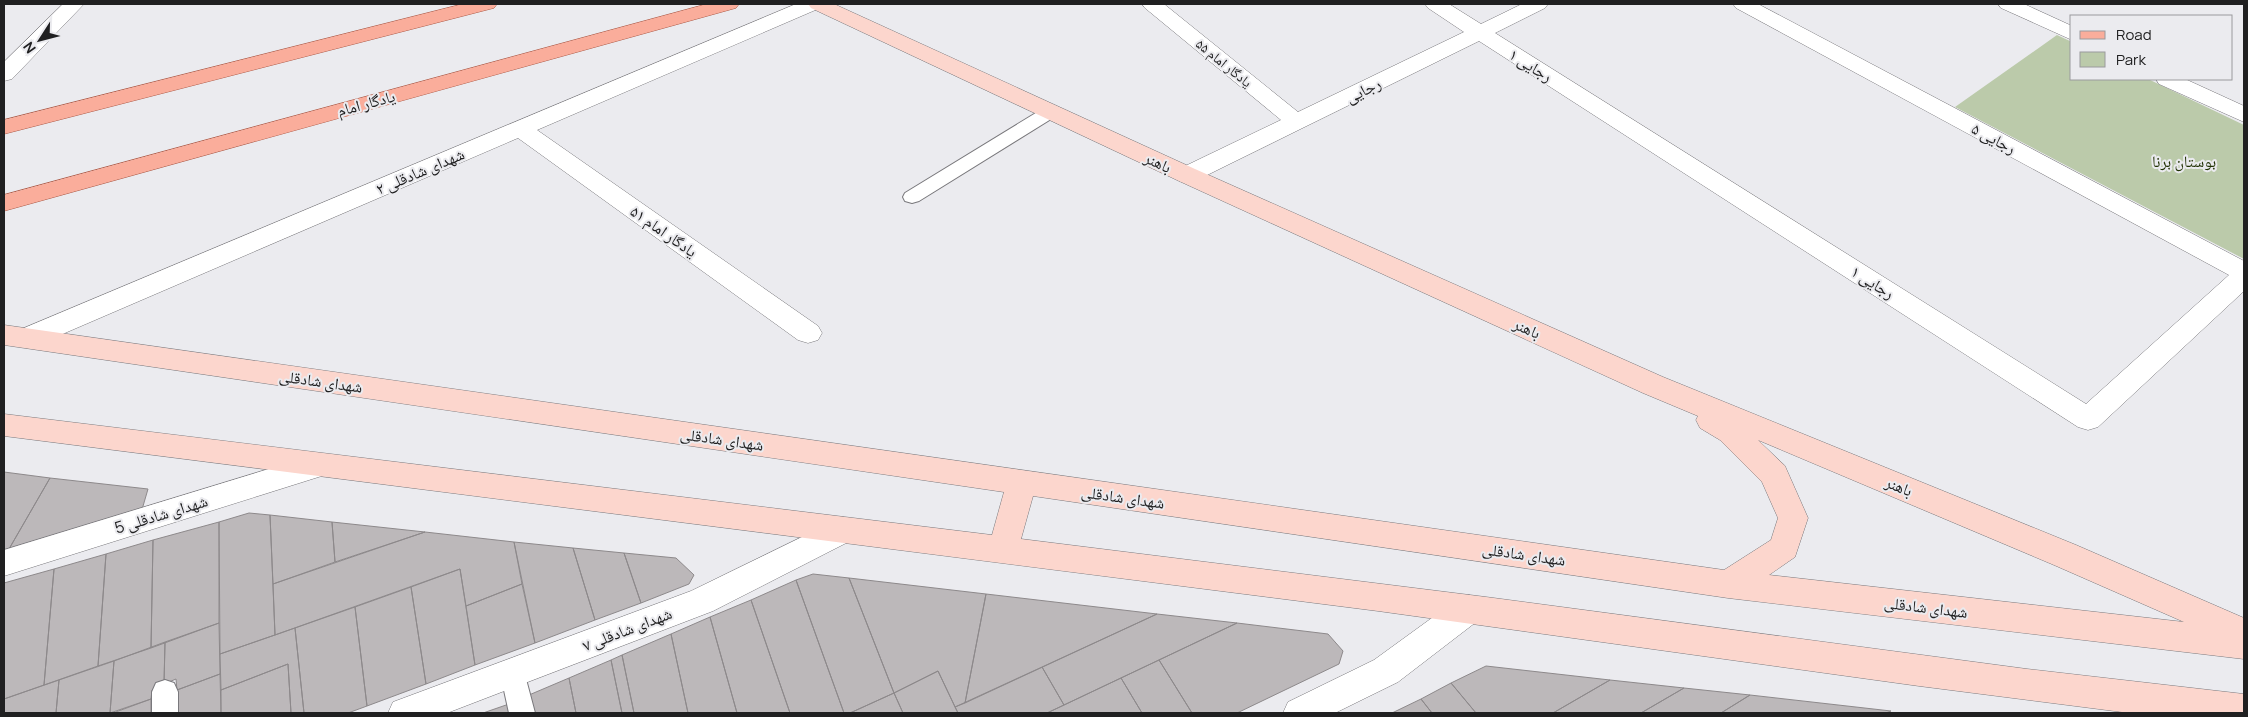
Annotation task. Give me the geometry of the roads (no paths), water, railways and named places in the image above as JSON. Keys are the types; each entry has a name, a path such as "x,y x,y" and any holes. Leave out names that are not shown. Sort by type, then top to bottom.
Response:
{"main road":[{"path":"4,127 487,4"},
{"name":"یادگار امام","path":"4,203 728,4"},
{"name":"باهنر","path":"818,4 1187,175 1653,385 2065,554 2244,632"},
{"name":"شهدای شادقلی","path":"15,337 1728,584 2244,644"},
{"path":"1653,385 1730,432 1774,475 1793,518 1784,548 1728,584"},
{"path":"4,425 318,466 1469,608 2119,705 2244,710"},
{"path":"1003,549 1022,483"}],"street":[{"path":"4,74 74,4"},
{"name":"شهدای شادقلی ۲","path":"15,337 520,129 813,4"},
{"name":"یادگار امام ۵۵","path":"1152,4 1297,122"},
{"path":"1434,4 1480,32"},
{"name":"رجایی","path":"1187,175 1538,4"},
{"name":"رجایی ۵","path":"1743,4 2244,274"},
{"path":"2008,4 2070,33"},
{"name":"رجایی ۱","path":"1480,32 2088,419 2244,274"},
{"path":"2169,80 2244,115"},
{"name":"یادگار امام ۵۱","path":"520,129 808,333"},
{"name":"شهدای شادقلی 5","path":"4,563 318,466"},
{"name":"شهدای شادقلی ۷","path":"410,712 702,601 843,530"},
{"path":"1300,713 1386,671 1469,608"}],"lane":[{"path":"912,197 1050,112"},
{"path":"514,672 522,713"}],"park label":[{"name":"بوستان برنا","path":"2184,161"}]}
